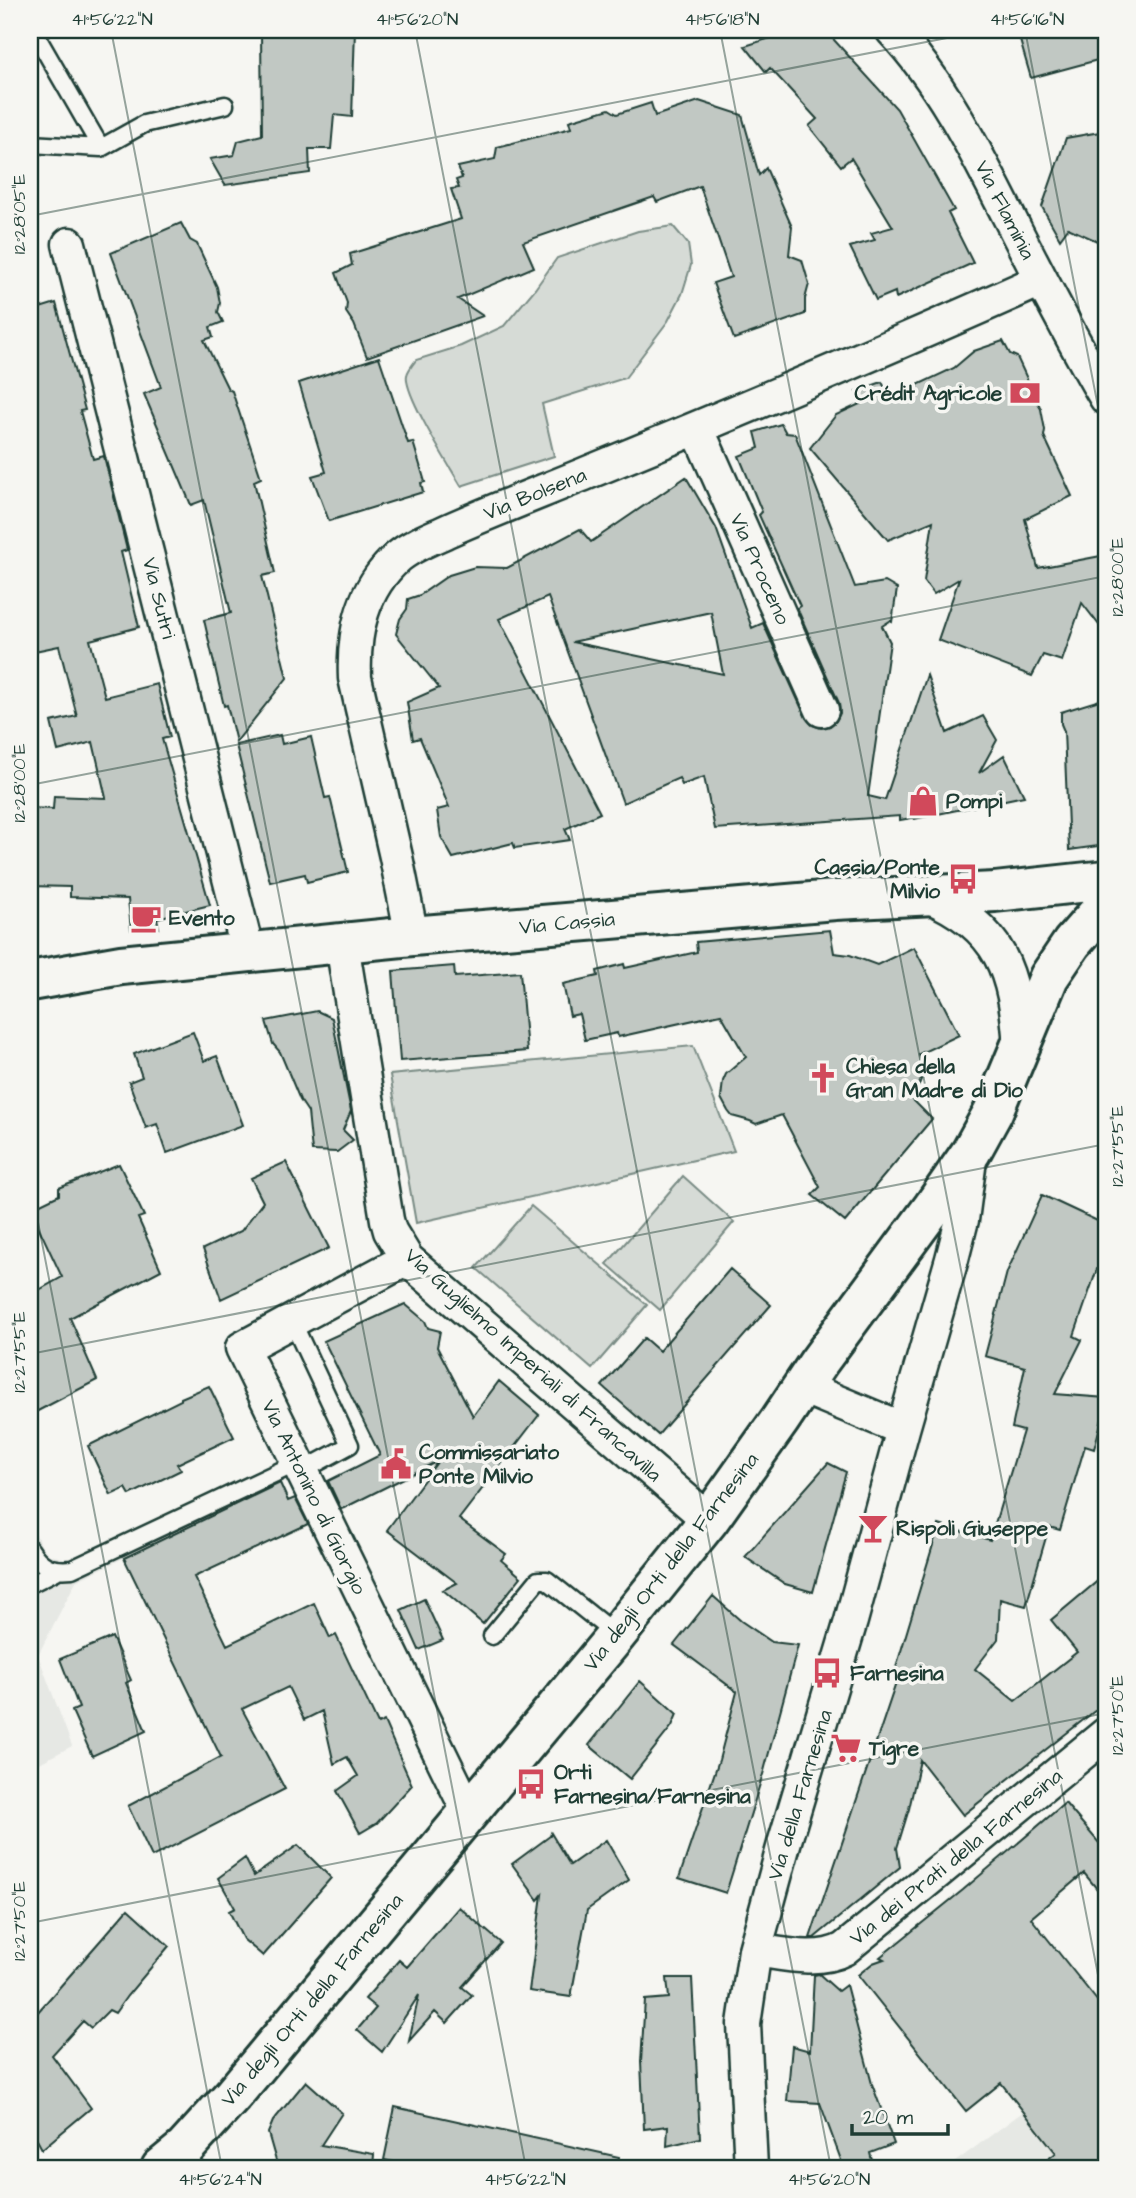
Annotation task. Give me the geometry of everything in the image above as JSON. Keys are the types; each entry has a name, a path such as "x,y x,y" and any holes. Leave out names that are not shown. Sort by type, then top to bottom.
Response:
{"street":[{"name":"Via Flaminia","path":"892,30 920,63 973,146 1041,280 1106,398"},
{"name":"Via Sutri","path":"69,244 248,953"},
{"name":"Via Bolsena","path":"412,936 355,678 359,622 365,603 374,584 396,559 415,546 468,522 697,428 1041,280"},
{"name":"Via Proceno","path":"697,428 822,710"},
{"name":"Via Cassia","path":"30,981 121,965 412,936 835,900 928,897 1106,880"},
{"path":"928,897 964,915 982,931 999,953 1012,985 1020,1048"},
{"name":"Via degli Orti della Farnesina","path":"172,2165 469,1814 709,1520 971,1152 993,1112 1043,990 1060,959 1106,904"},
{"name":"Via Guglielmo Imperiali di Francavilla","path":"342,944 387,1220 390,1231 407,1259 709,1520"},
{"name":"Via della Farnesina","path":"751,2168 744,2024 755,1950 851,1621 952,1259 962,1220 971,1152"},
{"name":"Via Antonino di Giorgio","path":"407,1259 242,1348 469,1814"},
{"path":"802,1387 903,1429"},
{"name":"Via dei Prati della Farnesina","path":"755,1950 810,1956 830,1955 844,1949 1106,1734"}],"lane":[{"path":"33,30 101,148"},
{"path":"30,144 101,148 144,124 225,104"},
{"path":"30,1584 56,1571 72,1569 251,1485 351,1445 292,1321"},
{"path":"30,1549 43,1566 56,1571"},
{"path":"492,1636 542,1578 616,1635"}],"shaded area":[{"path":"673,226 688,244 691,265 682,294 668,321 625,378 542,404 554,456 461,486 412,397 407,375 416,360 461,346 504,326 557,258 638,231"},
{"path":"693,1046 734,1151 416,1223 390,1075"},
{"path":"683,1176 734,1222 660,1310 607,1264"},
{"path":"531,1206 647,1305 592,1369 476,1268"},
{"path":"246,1476 256,1494 76,1581 38,1655 72,1746 30,1768 30,1521 45,1554 72,1560"},
{"path":"1106,2023 1106,2168 947,2168 1024,2111 1058,2062"}],"building":[{"path":"261,30 355,30 352,117 334,115 331,149 309,149 310,173 225,185 210,159 234,155 238,141 262,135"},
{"path":"796,30 825,30 897,109 954,210 948,213 973,263 896,298 895,292 876,300 850,247 875,240 871,233 893,227 851,158 841,166 809,126 817,119 770,68 766,72 745,46"},
{"path":"1017,30 1098,30 1105,58 1031,78"},
{"path":"699,101 742,115 759,175 766,168 792,227 789,255 802,260 809,284 805,314 734,339 713,283 731,277 700,186 657,202 654,197 523,242 534,267 458,299 483,316 367,357 354,324 346,312 347,303 336,273 352,265 350,254 461,219 451,189 459,188 456,180 462,178 458,167 495,159 497,147 571,128 569,121 609,109 617,114 651,103 655,116"},
{"path":"1100,132 1100,139 1106,140 1106,245 1068,228 1060,239 1042,207 1066,138"},
{"path":"181,223 190,240 197,244 217,287 220,303 218,312 223,322 210,327 213,337 204,340 228,389 232,391 261,478 254,481 275,573 262,576 287,678 236,742 227,705 224,706 204,620 231,613 204,500 191,505 144,394 161,387 111,253"},
{"path":"56,303 85,410 80,411 93,459 104,456 127,550 121,552 139,627 90,640 105,697 157,684 170,737 162,739 210,905 157,918 159,928 131,930 128,899 70,897 70,887 30,886 30,808 53,809 54,796 106,798 93,742 58,751 51,722 77,716 59,646 30,652 30,311"},
{"path":"1003,341 1010,354 1017,357 1041,409 1044,436 1072,496 1025,519 1038,568 1106,555 1106,634 1082,603 1062,661 1043,655 1032,676 938,640 959,579 934,594 924,581 933,521 888,540 810,448 836,415 862,403 856,391 882,382 890,398 954,368 974,351"},
{"path":"379,357 408,443 413,442 425,482 421,483 423,492 329,521 312,476 326,472 299,383"},
{"path":"781,424 786,433 795,434 855,587 885,582 897,589 892,622 882,626 890,642 868,796 885,800 927,675 947,733 983,716 997,740 979,773 1004,755 1024,796 914,819 917,817 900,820 900,816 715,829 704,777 682,785 679,778 623,803 548,597 499,619 600,813 565,829 570,840 515,848 513,843 453,858 441,837 437,810 449,807 420,738 413,740 407,702 439,688 396,634 400,619 407,609 408,599 420,595 449,575 475,567 507,568 580,529 591,542 686,477 716,528 752,628 763,623 806,718 812,725 821,728 836,721 840,713 839,703 759,515 762,512 739,456 759,448 755,432","holes":["711,612 723,674 572,642"]},
{"path":"1106,698 1106,845 1069,850 1061,712"},
{"path":"280,735 282,744 311,737 325,798 330,797 348,872 307,882 305,874 270,882 236,745"},
{"name":"Chiesa della Gran Madre di Dio","path":"830,930 834,953 850,955 877,965 914,947 959,1035 919,1054 924,1072 913,1100 932,1119 845,1222 812,1195 820,1187 782,1115 756,1124 732,1116 728,1111 721,1098 723,1081 726,1074 746,1057 721,1014 618,1037 617,1033 585,1040 579,1014 570,1016 563,984 598,976 597,971 624,964 625,968 697,952 696,942"},
{"path":"454,966 455,977 520,972 527,1051 400,1061 393,971"},
{"path":"317,1011 332,1018 351,1111 343,1130 353,1140 337,1152 312,1151 308,1112 300,1100 280,1052 273,1044 266,1021"},
{"path":"193,1032 204,1061 217,1056 243,1125 167,1153 157,1124 146,1128 129,1082 142,1077 134,1054"},
{"path":"286,1162 329,1248 221,1299 203,1249 241,1231 263,1202 251,1178"},
{"path":"119,1164 144,1216 138,1218 161,1270 70,1318 97,1380 30,1415 30,1295 62,1277 30,1209 59,1195 59,1188"},
{"path":"1042,1195 1106,1225 1106,1273 1097,1269 1074,1336 1082,1340 1055,1394 1106,1398 1106,1404 1094,1449 1085,1446 1060,1530 1049,1527 1026,1606 1000,1599 998,1639 975,1669 1015,1701 1077,1652 1051,1620 1106,1574 1106,1702 963,1815 920,1760 897,1848 900,1867 814,1938 810,1938 896,1683 892,1681 939,1525 990,1540 1023,1431 1012,1428 1025,1367 985,1356 1007,1272"},
{"path":"730,1269 771,1305 658,1435 602,1386 644,1338 659,1351"},
{"name":"Commissariato Ponte Milvio","path":"405,1304 425,1321 428,1328 440,1331 437,1347 473,1416 499,1381 539,1415 459,1519 506,1554 501,1560 521,1577 483,1624 443,1590 457,1583 387,1530 438,1461 341,1509 328,1481 380,1455 324,1341"},
{"path":"209,1386 234,1437 177,1464 181,1470 130,1495 126,1488 111,1495 88,1446"},
{"path":"828,1463 846,1472 813,1592 785,1584 745,1557"},
{"path":"280,1483 288,1501 295,1498 308,1524 194,1577 227,1645 314,1603 330,1638 336,1635 378,1724 384,1721 412,1785 377,1823 360,1833 337,1791 358,1776 347,1757 334,1764 322,1711 304,1720 288,1687 242,1709 285,1789 152,1857 128,1806 221,1757 124,1558"},
{"path":"713,1596 741,1621 772,1642 798,1645 764,1771 726,1893 679,1878 719,1760 737,1692 674,1645"},
{"path":"424,1599 443,1640 419,1650 401,1610"},
{"path":"112,1637 131,1680 126,1683 146,1731 92,1756 72,1711 79,1708 60,1659"},
{"path":"640,1681 677,1714 672,1726 630,1779 589,1745"},
{"path":"1065,1803 1106,1851 1106,1900 1084,1873 1031,1918 1106,2012 1106,2168 1036,2168 1056,2153 1001,2083 966,2111 858,1975 873,1963 884,1959 880,1957"},
{"path":"551,1833 570,1865 606,1840 629,1880 587,1910 571,1997 529,1991 542,1895 538,1900 512,1864"},
{"path":"298,1845 331,1878 263,1956 243,1939 229,1911 235,1908 218,1878 245,1858 254,1876"},
{"path":"459,1907 501,1943 462,1987 472,1995 447,2023 435,2012 409,2041 419,1995 382,2052 357,2030 376,2008 365,1999 399,1960 407,1967"},
{"path":"128,1909 169,1946 115,2013 109,2010 91,2028 83,2021 52,2055 91,2108 42,2149 30,2127 30,2021"},
{"path":"819,1974 838,1991 846,1985 872,2084 894,2144 870,2153 874,2168 844,2168 820,2103 787,2101 792,2046 810,2051 814,1975"},
{"path":"667,1978 692,1978 700,2138 667,2146 668,2126 644,2129 641,2062 645,2000 669,1998"},
{"path":"306,2081 342,2113 321,2145 374,2154 373,2168 278,2168 268,2133 273,2121"},
{"path":"395,2107 619,2157 618,2168 424,2168 384,2160"}],"place":[{"name":"Crédit Agricole","path":"1025,393"},
{"name":"Pompi","path":"923,801"},
{"name":"Cassia/Ponte Milvio","path":"963,879"},
{"name":"Evento","path":"146,918"},
{"name":"Chiesa della Gran Madre di Dio","path":"823,1078"},
{"name":"Commissariato Ponte Milvio","path":"396,1464"},
{"name":"Rispoli Giuseppe","path":"873,1528"},
{"name":"Farnesina","path":"827,1673"},
{"name":"Tigre","path":"846,1748"},
{"name":"Orti Farnesina/Farnesina","path":"531,1784"}]}
